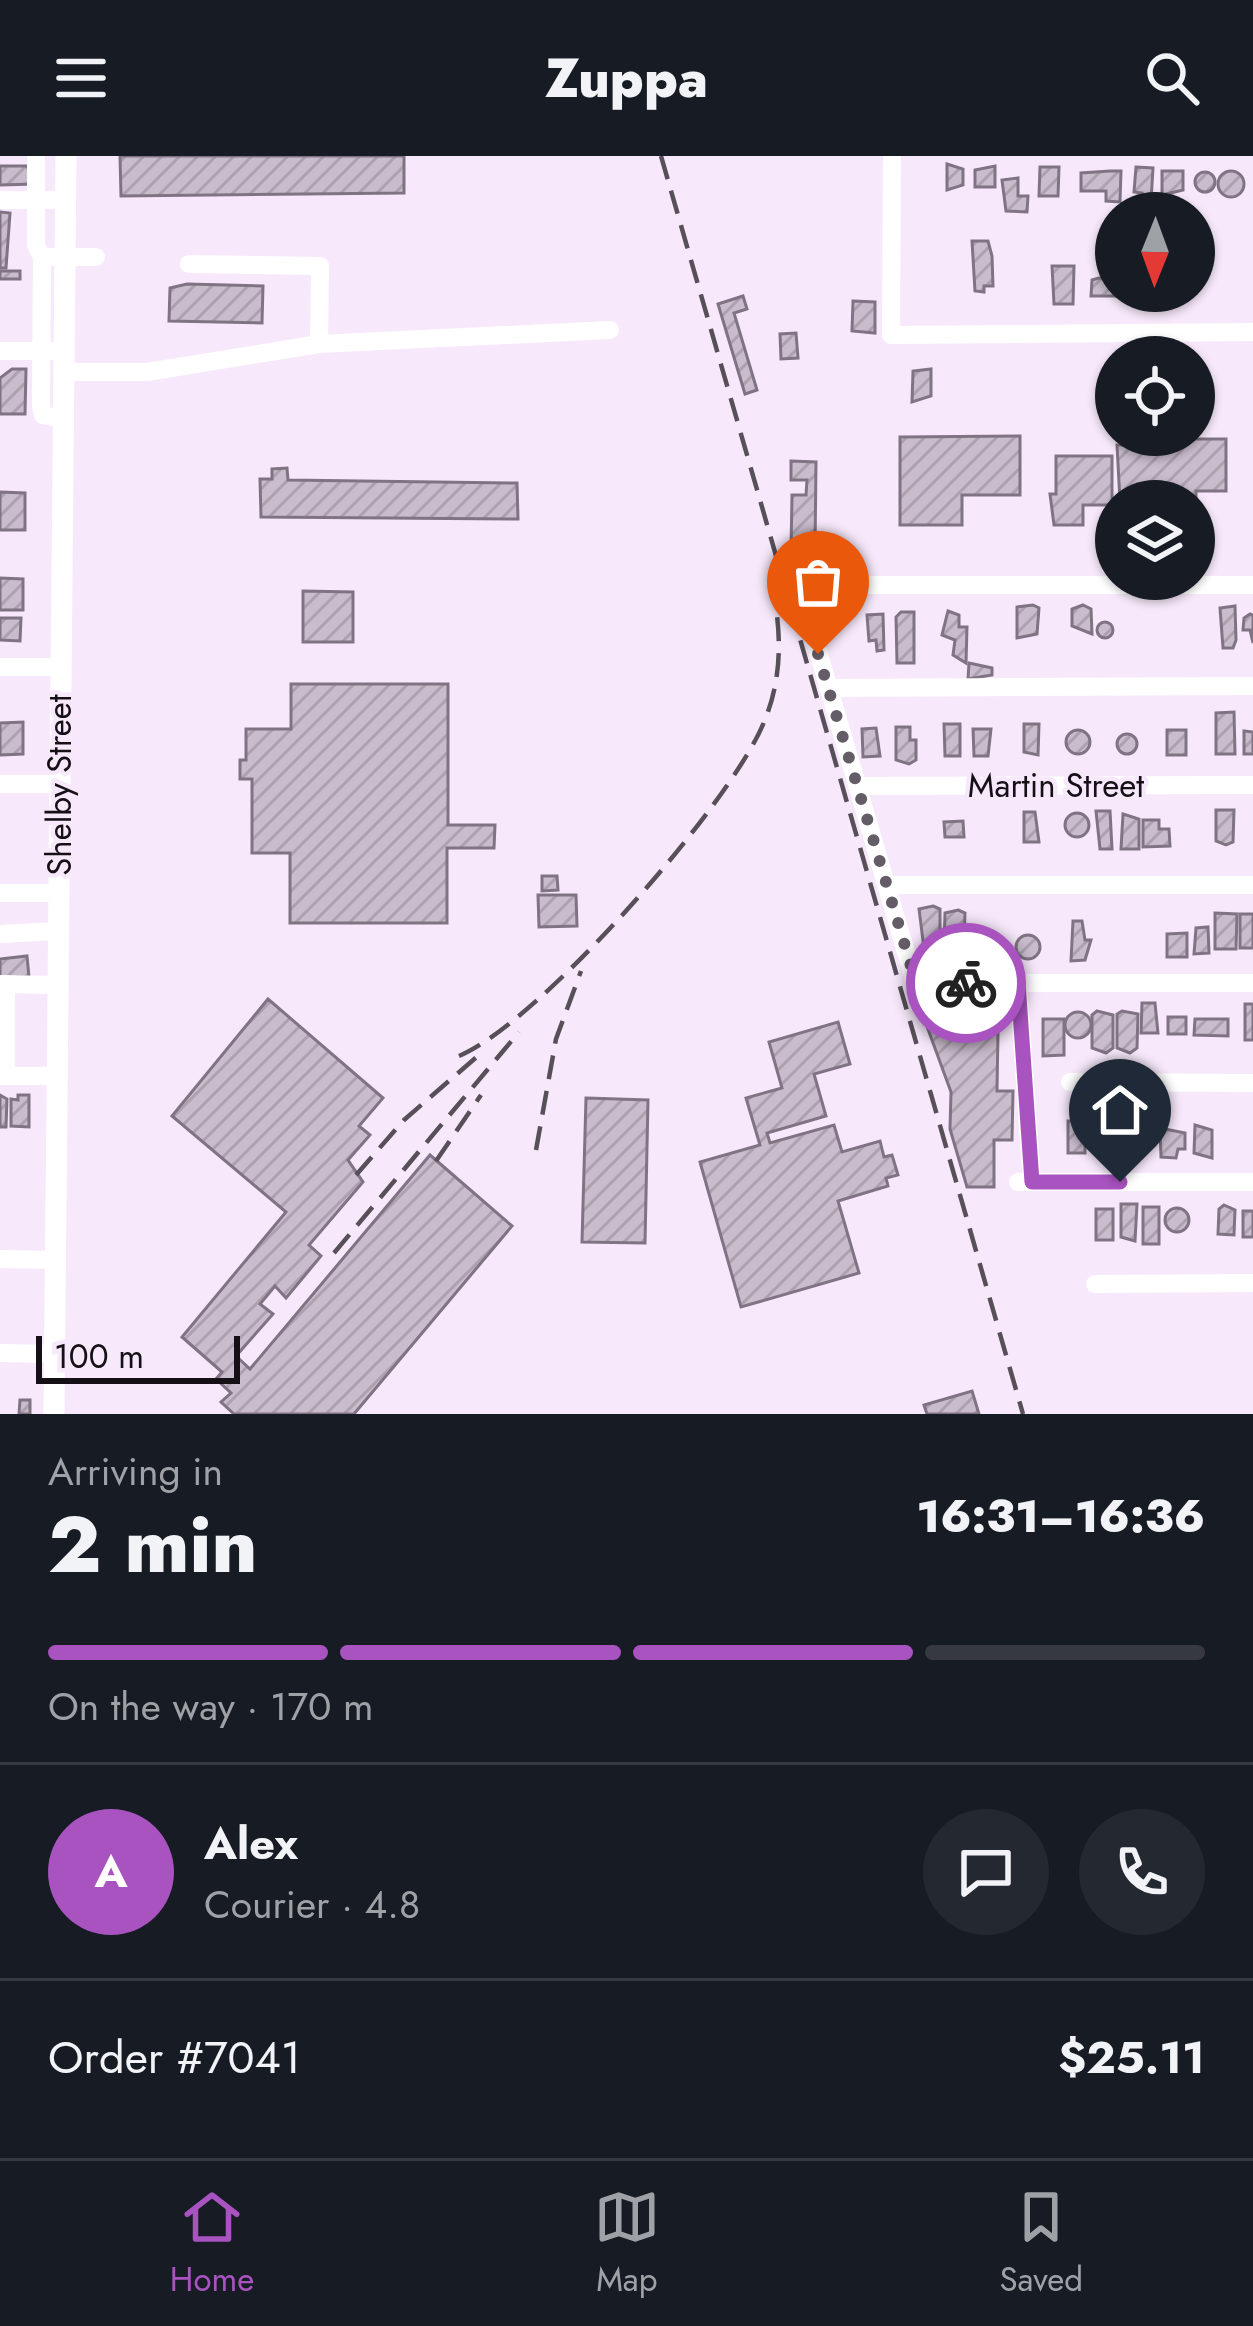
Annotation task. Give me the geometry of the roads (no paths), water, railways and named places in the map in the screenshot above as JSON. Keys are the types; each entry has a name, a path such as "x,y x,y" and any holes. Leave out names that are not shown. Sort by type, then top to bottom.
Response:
{"main road":[{"name":"Shelby Street","path":"54,1414 62,419 53,257 65,200 65,156"}],"street":[{"path":"36,156 36,244 53,257 97,257"},
{"path":"892,156 891,334 1253,332"},
{"path":"0,200 65,200"},
{"path":"189,264 320,266 319,344"},
{"path":"0,351 147,372 319,344 610,330"},
{"path":"1253,585 834,585 812,595 807,620 916,983 1253,983"},
{"path":"0,667 60,667"},
{"path":"828,688 1253,686"},
{"path":"0,784 59,784"},
{"name":"Martin Street","path":"859,786 1253,785"},
{"path":"887,885 1253,885"},
{"path":"0,893 58,893"},
{"path":"0,934 57,931"},
{"path":"1018,983 1025,1182 1253,1182"},
{"path":"57,985 3,984 3,1076 57,1076"},
{"path":"1070,1082 1253,1083"},
{"path":"0,1259 55,1260"},
{"path":"1095,1284 1253,1283"},
{"path":"0,1353 54,1354"}],"railway":[{"path":"661,156 1023,1414"},
{"path":"459,1056 494,1035 582,957 630,907 714,804 745,758 770,707 778,660 774,596"},
{"path":"536,1150 556,1039 581,971"},
{"path":"334,1253 519,1032"},
{"path":"356,1175 404,1120 480,1054"},
{"path":"436,1161 481,1095"}]}
